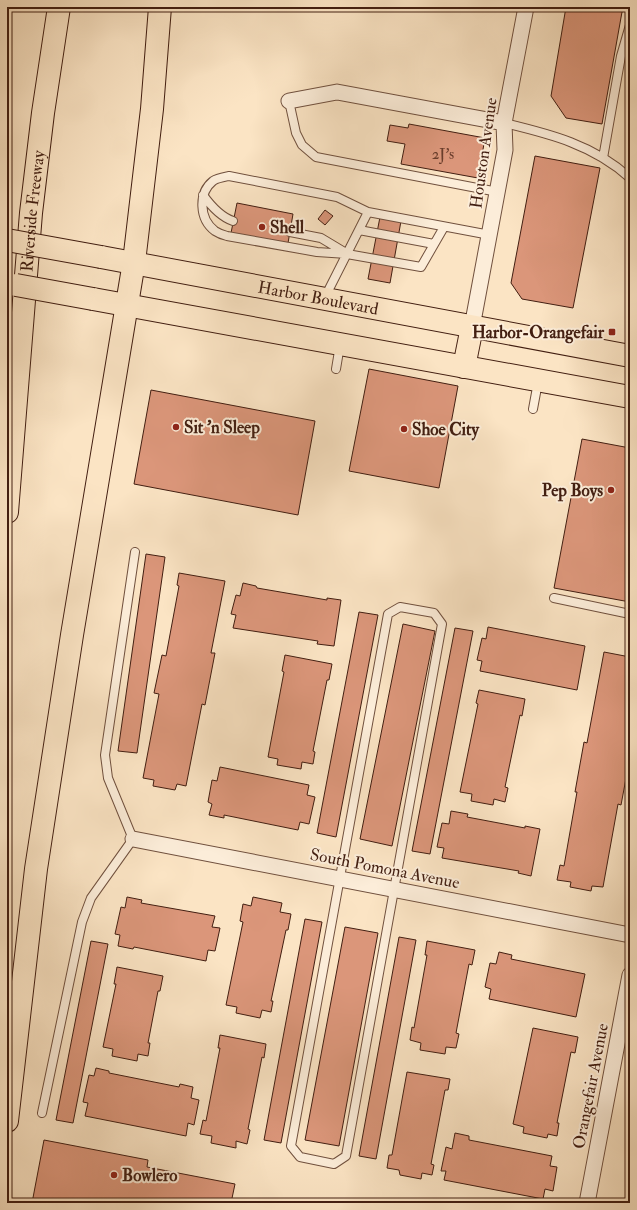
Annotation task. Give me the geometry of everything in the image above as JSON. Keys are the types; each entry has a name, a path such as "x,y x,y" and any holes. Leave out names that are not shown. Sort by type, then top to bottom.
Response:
{"main road":[{"name":"Riverside Freeway","path":"7,512 31,213 43,113 59,7"},
{"path":"7,1121 36,869 72,635 134,262 152,109 160,7"},
{"name":"Harbor Boulevard","path":"7,240 134,262 630,356"},
{"path":"7,284 630,397"},
{"path":"464,367 472,327"}],"street":[{"name":"Houston Avenue","path":"472,327 498,192 505,150 504,123 526,7"},
{"path":"289,102 337,92 504,123"},
{"name":"South Pomona Avenue","path":"133,839 630,935"},
{"name":"Orangefair Avenue","path":"587,1203 624,1036 630,975"}],"lane":[{"path":"603,158 622,56 630,25"},
{"path":"289,102 296,133 302,145 316,157 498,192"},
{"path":"504,123 556,136 603,158 630,178"},
{"path":"444,227 421,267 347,254 317,252 227,236 215,231 207,221 201,202 206,189 214,180 228,176 338,197 368,212 490,235"},
{"path":"203,195 212,207 233,221"},
{"path":"324,299 368,212"},
{"path":"359,230 434,244"},
{"path":"290,232 321,238 347,254"},
{"path":"336,369 340,344"},
{"path":"533,409 538,380"},
{"path":"42,1113 82,922 91,898 133,839 108,778 105,755 135,552"},
{"path":"554,598 630,614"},
{"path":"400,607 434,613 442,624 346,1156 334,1164 300,1158 291,1146 340,879 388,614 400,607"}],"building":[{"path":"566,7 630,7 622,12 602,124 566,118 551,96"},
{"path":"409,124 485,138 478,178 401,164 405,144 387,141 390,125 408,128"},
{"path":"535,156 600,168 573,308 522,299 511,283"},
{"name":"Shell","path":"237,203 293,214 288,243 231,233"},
{"path":"325,210 333,216 325,225 318,219"},
{"path":"380,217 401,221 390,283 368,279"},
{"name":"Shoe City","path":"369,369 458,386 439,488 349,471"},
{"path":"151,390 315,421 298,515 134,484"},
{"path":"582,439 630,448 630,602 554,588"},
{"path":"146,554 165,557 137,753 118,751"},
{"path":"179,573 225,581 211,653 215,653 205,705 202,704 186,786 177,784 175,790 153,786 154,780 143,778 159,694 154,693 162,655 166,656 179,586 177,585"},
{"path":"243,583 256,586 257,588 327,600 327,598 341,600 334,646 317,644 318,641 233,628 236,615 231,614 236,595 240,596"},
{"path":"359,612 378,615 336,837 317,833"},
{"path":"403,624 435,631 392,846 360,839"},
{"path":"488,627 585,646 577,690 480,671 482,661 477,660 482,638 486,639"},
{"path":"455,628 473,631 430,854 412,851"},
{"path":"604,652 630,657 630,757 621,805 618,804 603,887 592,886 591,891 570,887 571,882 557,880 560,865 564,866 584,742 587,743"},
{"path":"285,655 332,664 329,680 327,680 313,751 315,752 313,764 302,762 301,769 277,765 278,759 268,757 284,672 282,671"},
{"path":"479,690 525,699 522,716 520,715 505,787 508,788 505,802 494,799 493,805 471,801 472,794 460,792 478,704 476,703"},
{"path":"220,767 309,785 307,795 315,797 309,824 300,822 298,830 224,815 224,818 209,815 212,804 208,802 212,780 217,781"},
{"path":"451,811 468,814 467,817 525,828 525,826 540,829 531,876 518,873 519,871 442,858 444,848 437,847 442,823 449,824"},
{"path":"127,897 142,900 141,903 215,916 212,927 220,928 215,951 208,950 206,961 134,947 133,949 118,946 120,935 115,934 121,907 125,908"},
{"path":"253,897 282,903 280,912 291,914 288,930 286,930 271,1001 273,1001 271,1012 262,1010 260,1018 236,1013 237,1007 226,1005 243,922 240,921 243,904 251,906"},
{"path":"305,919 322,922 281,1143 264,1140"},
{"path":"345,927 378,933 339,1146 305,1140"},
{"path":"399,937 416,940 376,1159 359,1156"},
{"path":"91,941 108,944 73,1123 56,1120"},
{"path":"427,941 475,950 472,965 469,964 456,1033 459,1034 456,1048 446,1047 445,1054 420,1050 421,1043 410,1040 412,1027 414,1028 427,955 425,955"},
{"path":"499,952 512,955 511,959 585,974 576,1017 489,999 491,989 485,987 490,963 496,964"},
{"path":"117,967 163,976 160,991 158,991 148,1043 150,1043 148,1056 138,1054 137,1061 112,1056 113,1049 103,1047 116,984 114,984"},
{"path":"533,1028 578,1037 575,1053 571,1052 557,1123 559,1123 557,1136 548,1134 547,1138 523,1133 524,1127 513,1124"},
{"path":"220,1035 266,1044 264,1058 262,1057 248,1129 250,1130 247,1144 236,1141 236,1148 211,1143 212,1136 200,1134 203,1120 206,1121 220,1048 218,1048"},
{"path":"96,1068 109,1071 109,1073 179,1087 180,1084 193,1087 191,1098 199,1100 194,1125 188,1123 186,1136 85,1116 88,1103 83,1102 89,1075 94,1076"},
{"path":"407,1072 450,1079 448,1090 445,1090 431,1164 434,1165 432,1175 422,1173 421,1179 400,1175 399,1170 387,1168 389,1155 392,1155"},
{"path":"455,1133 469,1136 469,1140 552,1156 550,1166 557,1167 553,1191 545,1189 543,1199 444,1180 446,1171 441,1171 446,1147 452,1149"},
{"name":"Bowlero","path":"44,1140 148,1160 147,1167 235,1184 231,1203 32,1203"}],"place":[{"name":"Shell","path":"262,227"},
{"name":"Harbor-Orangefair","path":"612,332"},
{"name":"Sit 'n Sleep","path":"176,427"},
{"name":"Shoe City","path":"404,429"},
{"name":"Pep Boys","path":"611,490"},
{"name":"Bowlero","path":"114,1175"}]}
